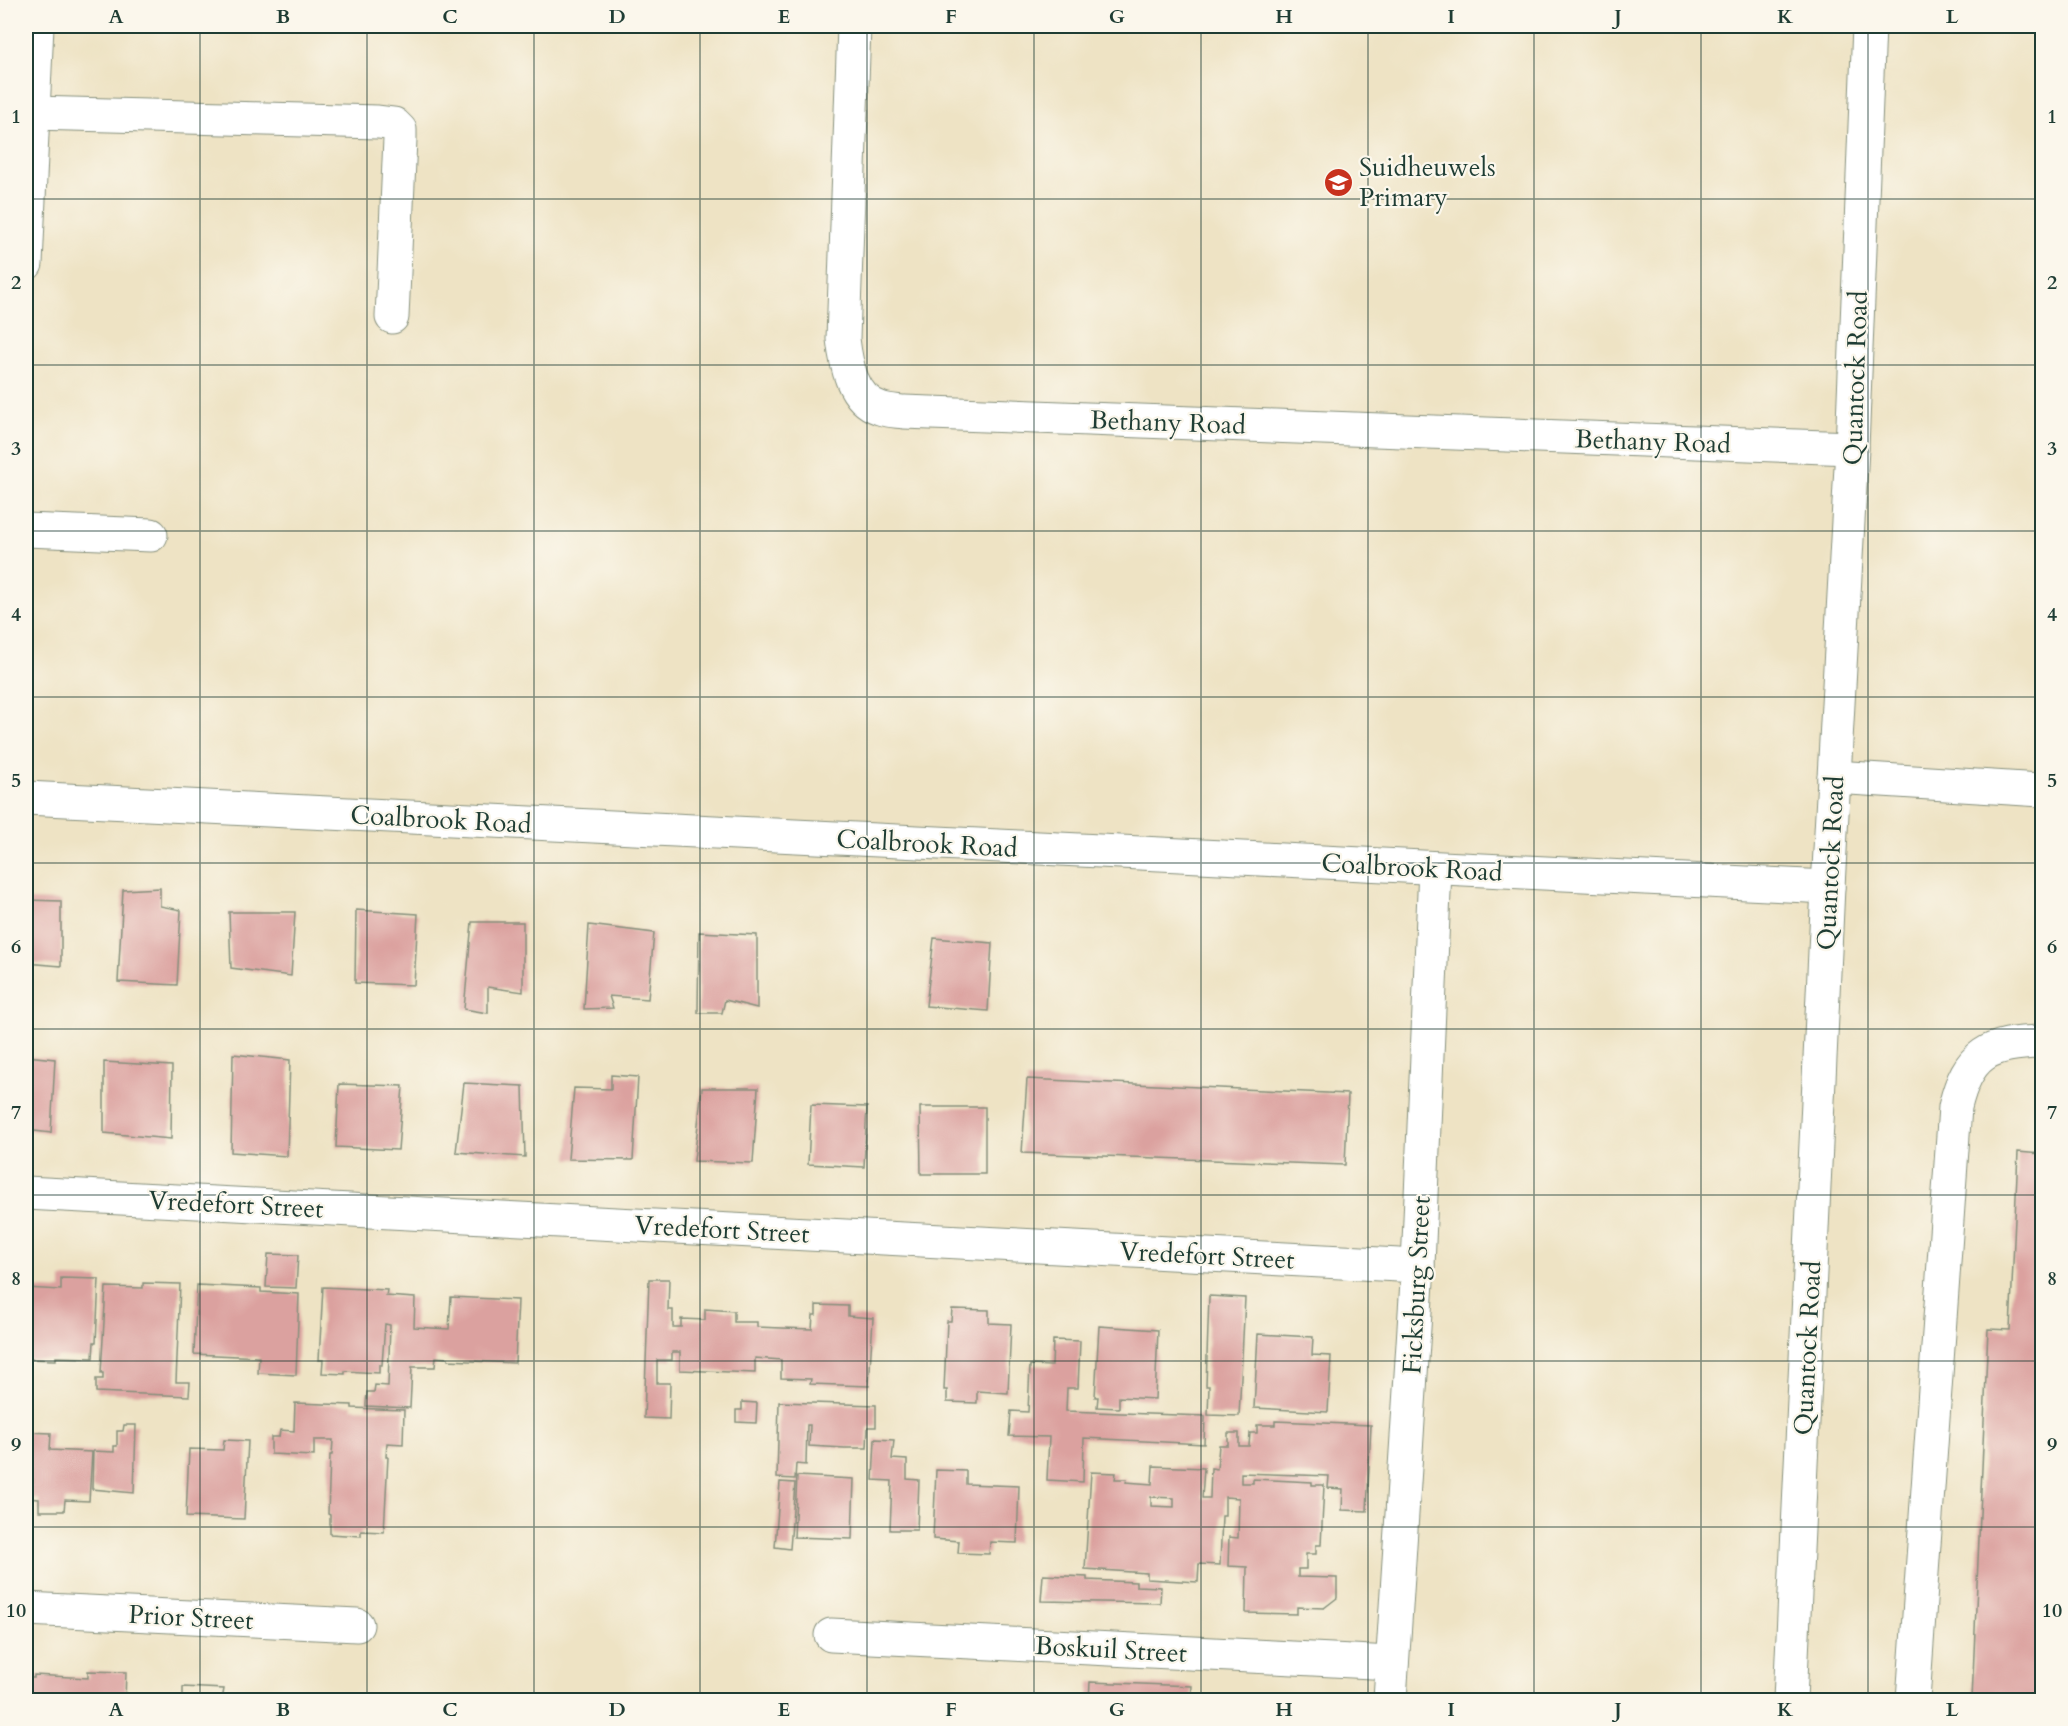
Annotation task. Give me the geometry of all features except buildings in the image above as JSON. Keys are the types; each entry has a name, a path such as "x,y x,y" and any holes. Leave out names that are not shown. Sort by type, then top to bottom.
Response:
{"street":[{"path":"26,264 37,26"},
{"name":"Bethany Road","path":"854,26 843,339 845,359 851,377 864,397 879,408 904,412 1852,448"},
{"name":"Quantock Road","path":"1790,1701 1828,887 1852,448 1869,26"},
{"path":"33,113 394,124 400,130 400,139 392,317"},
{"path":"26,530 151,535"},
{"path":"1834,777 2043,790"},
{"name":"Coalbrook Road","path":"26,798 1828,887"},
{"name":"Ficksburg Street","path":"1390,1701 1418,1266 1435,869"},
{"path":"1913,1701 1955,1107 1966,1073 1974,1062 1986,1053 2000,1046 2043,1042"},
{"name":"Vredefort Street","path":"26,1193 1418,1266"},
{"name":"Prior Street","path":"26,1609 357,1625"},
{"name":"Boskuil Street","path":"831,1635 1392,1663"}],"place":[{"name":"Suidheuwels Primary","path":"1338,182"}]}
